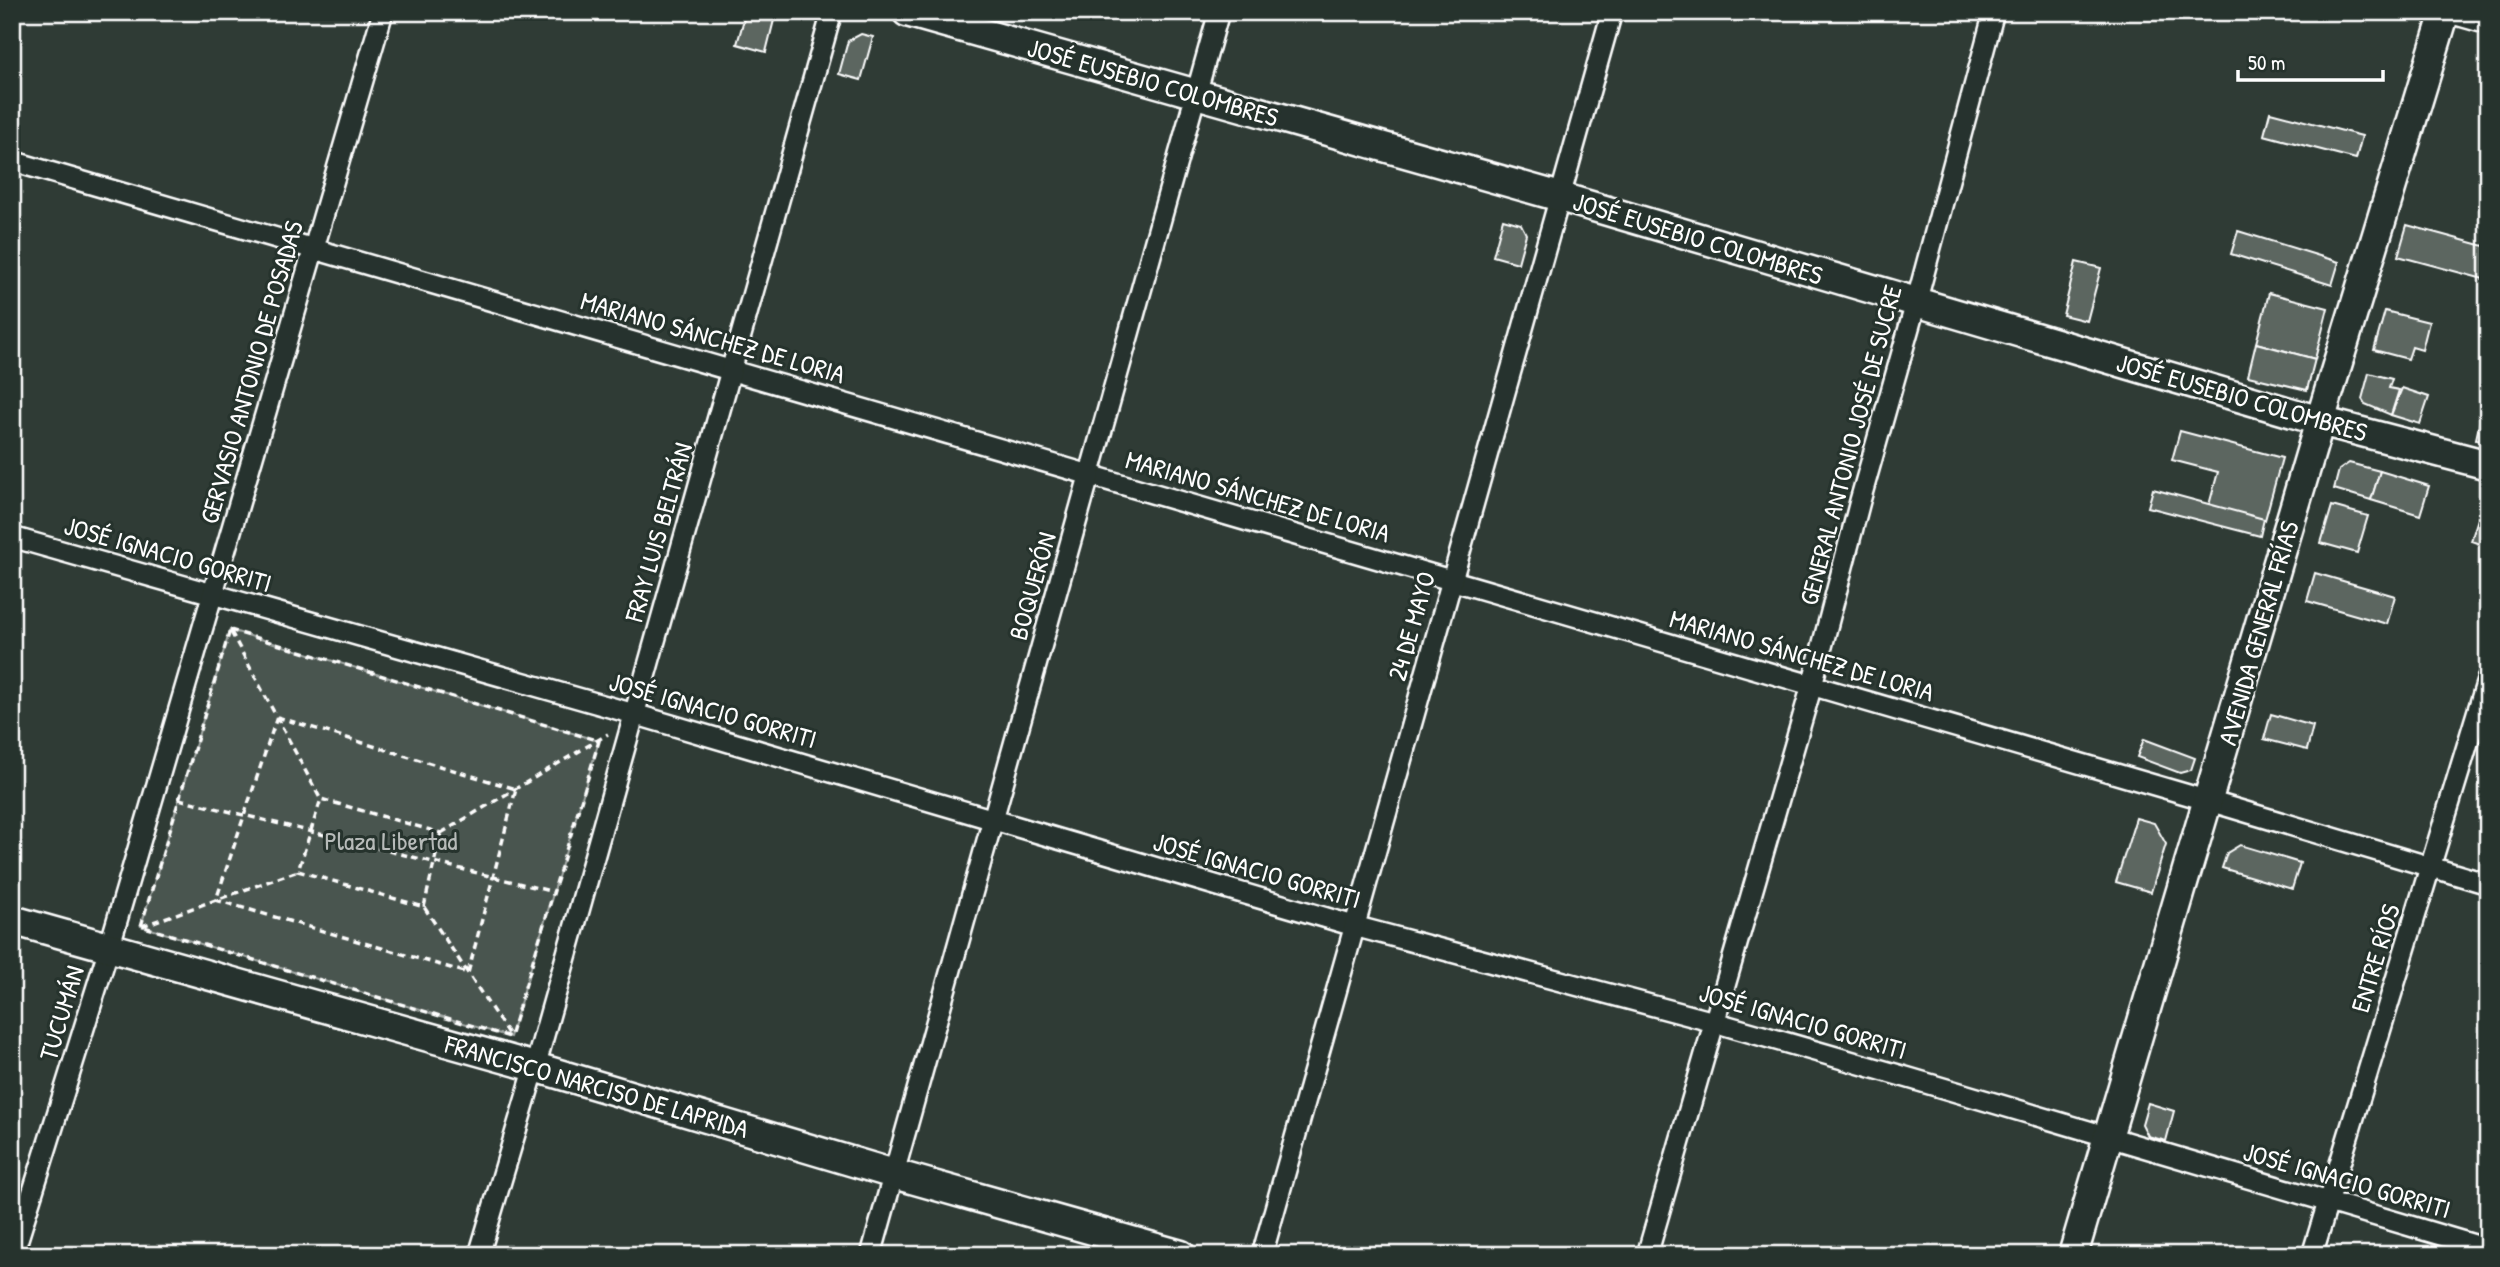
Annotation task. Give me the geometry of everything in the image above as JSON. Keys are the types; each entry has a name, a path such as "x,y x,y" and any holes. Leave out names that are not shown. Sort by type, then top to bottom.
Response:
{"street":[{"name":"GERVASIO ANTONIO DE POSADAS","path":"109,948 383,12"},
{"name":"FRAY LUIS BELTRÁN","path":"479,1255 535,1067 832,12"},
{"name":"JOSÉ EUSEBIO COLOMBRES","path":"907,12 1559,197 2320,421 2488,465"},
{"name":"BOQUERÓN","path":"871,1255 1219,12"},
{"name":"24 DE MAYO","path":"1262,1255 1612,12"},
{"name":"GENERAL ANTONIO JOSÉ DE SUCRE","path":"1647,1255 1812,685 1994,12"},
{"path":"2446,12 2488,24"},
{"name":"AVENIDA GENERAL FRÍAS","path":"2073,1255 2320,421 2446,12"},
{"name":"MARIANO SÁNCHEZ DE LORIA","path":"12,160 2488,884"},
{"name":"JOSÉ IGNACIO GORRITI","path":"12,537 634,714 1354,926 1714,1023 2488,1249"},
{"name":"ENTRE RÍOS","path":"2312,1255 2488,677"},
{"name":"FRANCISCO NARCISO DE LAPRIDA","path":"12,920 535,1067 894,1174 1181,1255"},
{"name":"TUCUMÁN","path":"13,1255 109,948"}],"path":[{"path":"230,630 321,799 298,871"},
{"path":"230,630 599,741"},
{"path":"141,926 230,630"},
{"path":"277,717 516,789"},
{"path":"216,900 277,717"},
{"path":"321,799 441,833 599,741"},
{"path":"510,1037 599,741"},
{"path":"468,973 516,789"},
{"path":"179,799 554,892"},
{"path":"424,906 441,833"},
{"path":"141,926 298,871 424,906 510,1037"},
{"path":"216,900 468,973"},
{"path":"141,926 510,1037"}],"green space":[{"name":"Plaza Libertad","path":"230,630 599,741 510,1037 141,926"}],"building":[{"path":"746,12 776,12 766,52 737,44"},
{"path":"861,34 873,37 861,80 839,74 848,41"},
{"path":"2270,112 2362,136 2356,159 2264,135"},
{"path":"1503,219 1521,224 1526,234 1518,263 1493,256"},
{"path":"2407,225 2488,247 2487,280 2398,256"},
{"path":"2238,231 2339,262 2332,285 2231,254"},
{"path":"2076,262 2101,268 2087,321 2063,315"},
{"path":"2269,293 2328,308 2315,359 2256,343"},
{"path":"2385,311 2429,322 2422,350 2412,347 2408,359 2374,350"},
{"path":"2256,343 2315,359 2307,390 2248,376"},
{"path":"2369,373 2392,379 2389,388 2399,390 2391,415 2365,404 2362,399"},
{"path":"2402,388 2429,397 2420,424 2391,415"},
{"path":"2482,412 2488,413 2488,442 2476,439"},
{"path":"2180,431 2282,458 2265,520 2209,505 2218,472 2172,460"},
{"path":"2349,463 2380,471 2371,500 2334,489 2339,470"},
{"path":"2380,471 2429,486 2420,515 2371,500"},
{"path":"2153,489 2264,519 2260,536 2148,507"},
{"path":"2483,503 2488,504 2488,547 2471,541"},
{"path":"2332,506 2368,516 2357,553 2321,543"},
{"path":"2315,573 2395,596 2387,624 2307,601"},
{"path":"2271,714 2313,726 2307,750 2264,739"},
{"path":"2144,739 2195,758 2191,770 2180,773 2137,757"},
{"path":"2136,818 2154,823 2166,844 2151,892 2116,882"},
{"path":"2240,845 2300,863 2292,889 2222,868 2227,853"},
{"path":"2148,1103 2174,1111 2166,1141 2148,1136 2142,1124"}]}
